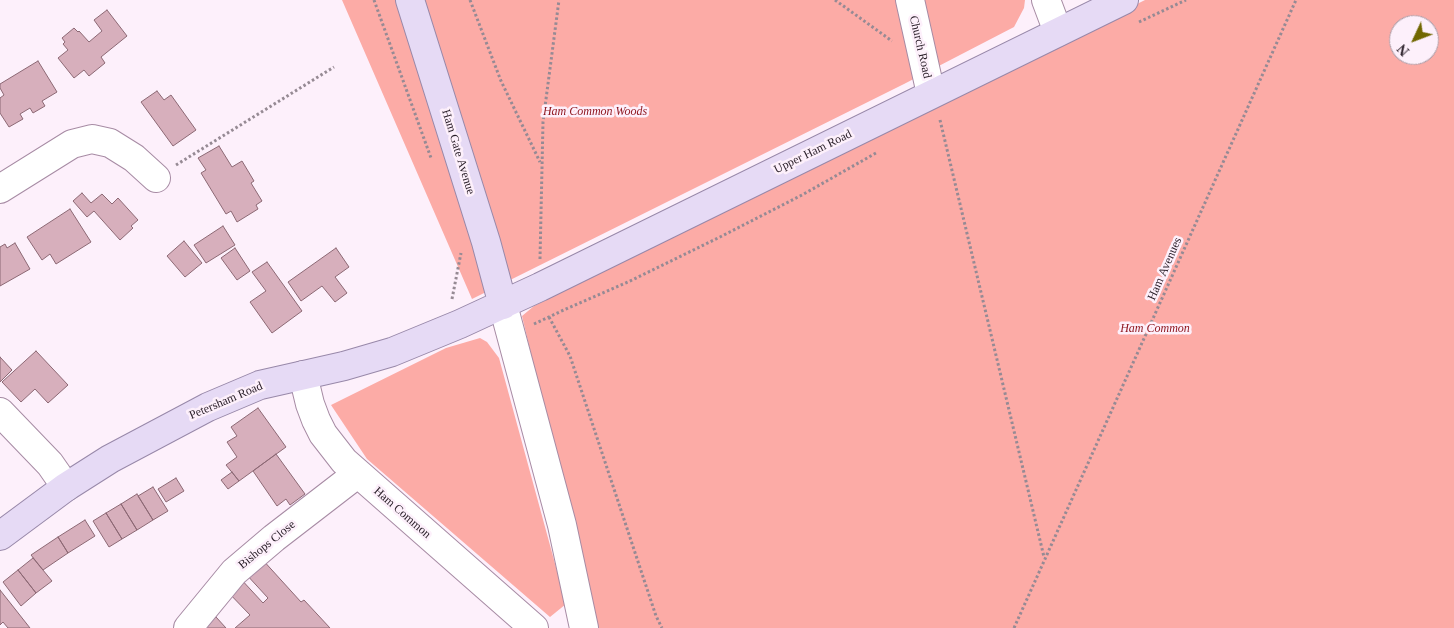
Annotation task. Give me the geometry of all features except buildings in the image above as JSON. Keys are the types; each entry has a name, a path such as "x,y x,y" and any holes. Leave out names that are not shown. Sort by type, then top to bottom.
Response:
{"main road":[{"name":"Ham Gate Avenue","path":"410,0 489,252 502,305"},
{"name":"Upper Ham Road","path":"502,305 539,276 931,94 1058,32 1127,13"},
{"name":"Petersham Road","path":"0,536 66,487 146,439 208,407 260,385 344,366 392,352 502,305"}],"street":[{"name":"Church Road","path":"910,0 931,94"},
{"path":"1046,0 1058,32"},
{"path":"0,189 72,144 92,139 110,143 134,158 156,178"},
{"path":"502,305 562,525 584,628"},
{"name":"Ham Common","path":"304,375 310,404 333,449 357,474 534,628"},
{"path":"0,412 54,468 66,487"},
{"name":"Bishops Close","path":"188,628 234,572 274,538 357,474"}],"path":[{"path":"374,0 433,165"},
{"path":"470,0 501,81 541,164 539,276"},
{"path":"559,0 543,122 539,276 550,317 570,356 656,616 662,628"},
{"path":"835,0 924,62"},
{"path":"1127,13 1186,0"},
{"name":"Ham Avenues","path":"1014,628 1296,0"},
{"path":"156,178 334,67"},
{"path":"947,117 940,120 1045,558"},
{"path":"510,335 628,282 720,237 802,195 880,151"},
{"path":"451,304 463,247"}],"green space":[{"name":"Ham Common Woods","path":"342,0 1025,0 1024,8 1014,27 904,84 472,299"},
{"name":"Ham Common","path":"1145,0 1454,0 1454,628 596,628 522,316 534,306"},
{"path":"480,338 487,342 499,358 566,604 550,617 367,459 331,405 446,348"}]}
